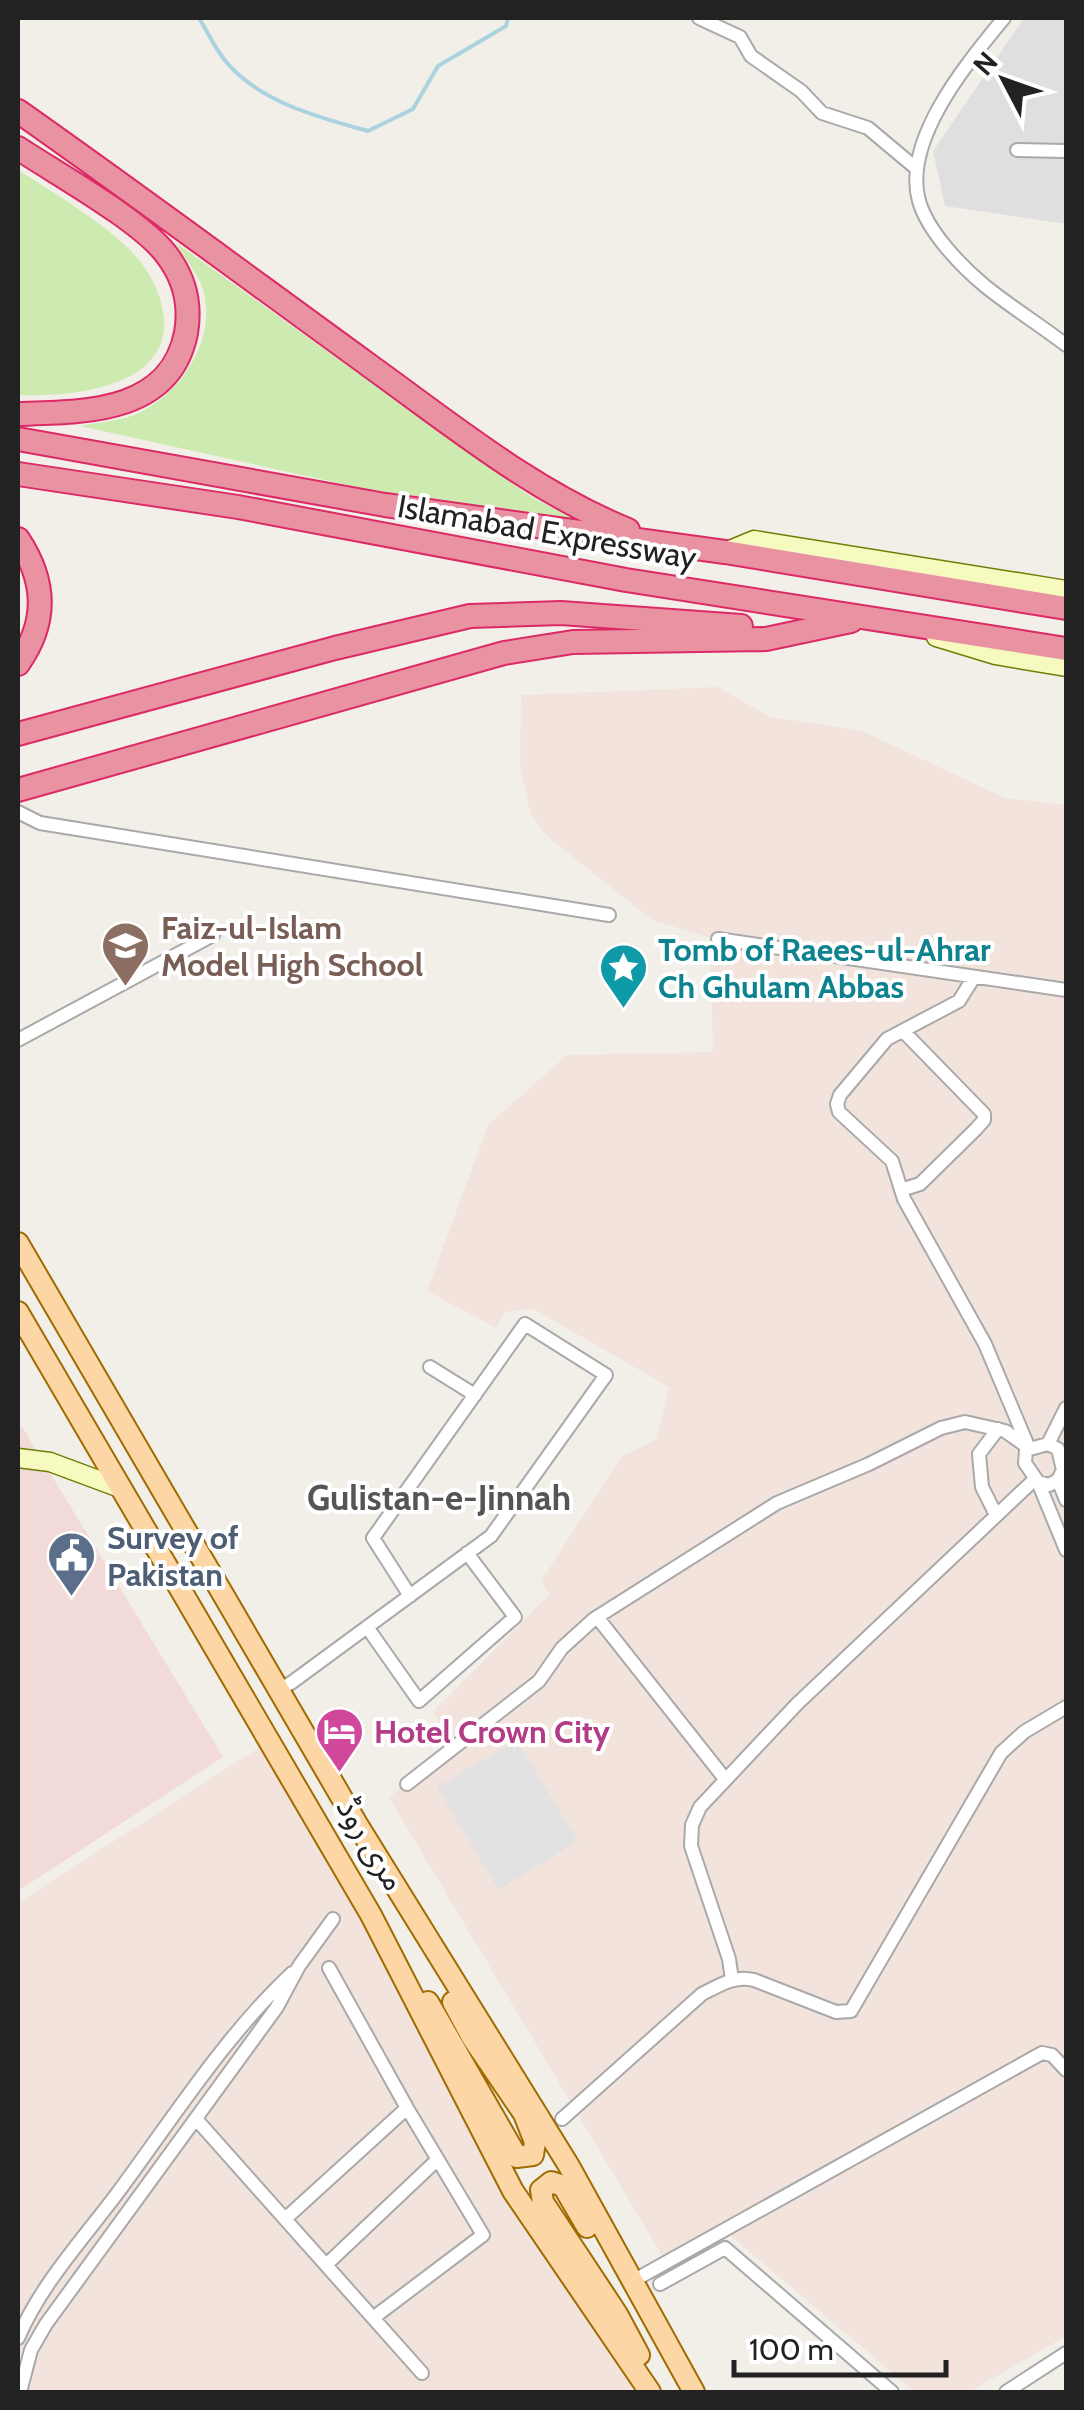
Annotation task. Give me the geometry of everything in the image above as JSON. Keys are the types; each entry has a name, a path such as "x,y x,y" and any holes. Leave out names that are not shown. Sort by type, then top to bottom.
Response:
{"highway":[{"path":"18,111 552,493 655,543"},
{"path":"18,148 142,231 172,264 188,300 182,348 174,367 157,385 115,406 57,414 18,414"},
{"name":"Islamabad Expressway","path":"18,439 385,505 724,552 1066,608"},
{"name":"Islamabad Expressway","path":"18,474 238,507 626,580 1066,649"},
{"path":"18,538 38,578 41,600 33,640 18,664"},
{"path":"18,734 335,648 470,616 561,613 743,626 839,615"},
{"path":"18,790 504,654 573,642 766,639 872,618"}],"main road":[{"name":"مری روڈ","path":"18,1243 358,1824 569,2166 692,2392"},
{"name":"مری روڈ","path":"18,1312 371,1915 512,2191 650,2392"},
{"path":"358,1824 473,2039 524,2114 535,2142 532,2155 517,2157 448,2033 371,1915"},
{"path":"659,2392 616,2314 542,2202 542,2190 551,2182 562,2186 644,2327 692,2392"}],"street":[{"path":"699,18 740,37 751,56 801,91 822,112 868,128 917,169"},
{"path":"1004,18 940,107 919,154 919,202 928,221 960,262 984,285 1066,346"},
{"path":"1016,150 1066,150"},
{"path":"724,552 754,540 1066,590"},
{"path":"872,618 995,656 1066,667"},
{"path":"18,812 40,823 609,914"},
{"path":"18,1040 213,935"},
{"path":"718,939 1066,990"},
{"path":"974,977 959,1001 887,1040 840,1095 837,1104 840,1112 892,1161 901,1190 986,1344 1029,1448 1025,1463 1066,1550"},
{"path":"901,1190 920,1184 976,1129 984,1114 903,1031"},
{"path":"279,1690 410,1596 490,1536 606,1376 525,1324 373,1538 410,1596"},
{"path":"430,1367 475,1394"},
{"path":"1048,1444 1066,1408"},
{"path":"407,1784 540,1680 562,1648 597,1617 777,1504 941,1428 965,1422 998,1429 1029,1448 1048,1444 1058,1449 1063,1470 1058,1480 1049,1485 1036,1480"},
{"path":"996,1515 982,1487 979,1454 998,1429"},
{"path":"18,1458 60,1465 120,1488"},
{"path":"732,1980 691,1846 692,1825 700,1807 797,1704 1036,1480"},
{"path":"1058,1480 1066,1500"},
{"path":"367,1627 419,1700 515,1617 467,1553"},
{"path":"597,1617 725,1779"},
{"path":"562,2119 702,1994 732,1980 754,1980 836,2012 851,2011 1001,1753 1024,1732 1066,1707"},
{"path":"20,2392 38,2336 278,2006 299,1966 333,1919"},
{"path":"18,2338 32,2308 215,2062 265,1998 299,1966"},
{"path":"329,1968 406,2108 483,2235 373,2318"},
{"path":"631,2282 1042,2053 1052,2055 1066,2070"},
{"path":"285,2219 406,2108"},
{"path":"196,2119 422,2372"},
{"path":"326,2265 437,2160"},
{"path":"660,2284 725,2248 892,2392"},
{"path":"1006,2392 1022,2388 1066,2354"}],"shaded area":[{"path":"1024,18 1066,18 1066,224 945,206 933,151"},
{"path":"718,687 770,717 860,730 1005,798 1066,805 1066,2336 969,2392 915,2392 726,2232 669,2267 389,1798 450,1740 433,1712 550,1594 541,1581 622,1456 656,1440 669,1387 533,1309 505,1312 496,1328 427,1291 488,1125 567,1055 713,1052 710,938 652,920 547,836 531,815 520,768 521,695"},
{"name":"Survey of Pakistan","path":"22,1427 223,1757 18,1891 18,1429"},
{"path":"517,1740 578,1841 498,1890 437,1787"},
{"path":"269,1741 512,2191 650,2392 18,2392 18,1903"}],"green space":[{"path":"18,170 107,229 149,274 163,310 161,342 150,361 133,374 87,390 18,395"},
{"path":"175,242 530,496 586,526 379,492 80,426 141,412 172,389 195,357 206,320 205,301 200,282"}],"waterway":[{"path":"199,18 223,58 253,86 290,106 368,131 413,109 438,66 506,26 508,18"}],"place":[{"name":"Faiz-ul-Islam Model High School","path":"126,988"},
{"name":"Tomb of Raees-ul-Ahrar Ch Ghulam Abbas","path":"623,1010"},
{"name":"Survey of Pakistan","path":"72,1598"},
{"name":"Hotel Crown City","path":"339,1774"}],"district":[{"name":"Gulistan-e-Jinnah","path":"439,1498"}]}
